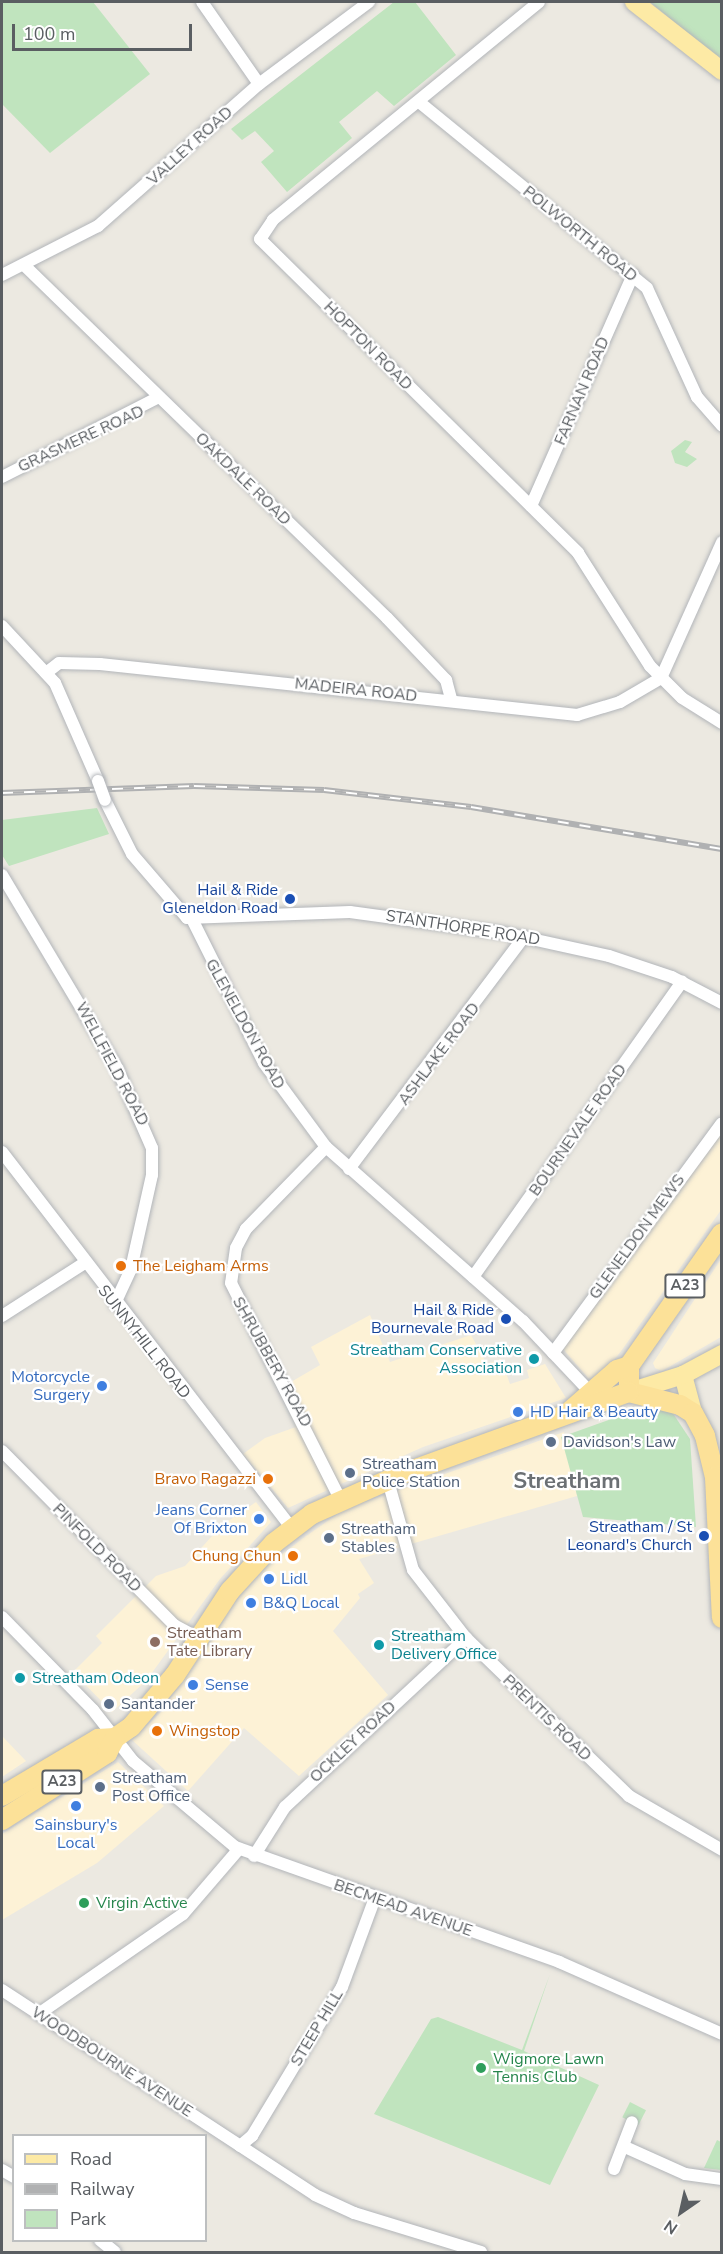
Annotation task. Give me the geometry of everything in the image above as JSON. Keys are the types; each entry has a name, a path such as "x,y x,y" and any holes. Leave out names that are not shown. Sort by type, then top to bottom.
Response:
{"highway":[{"name":"A23","path":"567,1416 591,1393 629,1366 722,1233"},
{"path":"629,1366 629,1392 665,1397 693,1413 710,1449 715,1477 722,1618"},
{"name":"A23","path":"2,1820 107,1753 115,1738 141,1718 230,1591 292,1528 340,1499 629,1392"},
{"name":"A23","path":"2,1796 98,1739 115,1738"}],"main road":[{"path":"634,2 722,71"},
{"path":"629,1392 683,1375 722,1354"},
{"path":"683,1375 693,1413"}],"street":[{"path":"202,2 259,84"},
{"name":"VALLEY ROAD","path":"2,275 25,266 98,226 259,84 369,2"},
{"name":"HOPTON ROAD","path":"539,2 273,220 260,239 531,506 595,574 630,641 661,678 722,723"},
{"name":"POLWORTH ROAD","path":"419,102 633,275 658,307 697,397 722,426"},
{"name":"OAKDALE ROAD","path":"25,266 157,398 395,626 446,680 451,699"},
{"name":"FARNAN ROAD","path":"531,506 633,275"},
{"name":"GRASMERE ROAD","path":"2,477 157,398"},
{"path":"661,678 722,542"},
{"name":"GLENELDON ROAD","path":"2,626 46,673 84,747 110,812 132,854 182,915 192,919 264,1063 326,1147 473,1277 553,1353 591,1393"},
{"name":"MADEIRA ROAD","path":"46,673 59,663 100,664 451,699 577,715 620,702 661,678"},
{"name":"WELLFIELD ROAD","path":"2,875 117,1068 152,1148 152,1175 131,1269 115,1304"},
{"name":"STANTHORPE ROAD","path":"192,919 350,912 524,937 576,946 682,982 722,1002"},
{"name":"ASHLAKE ROAD","path":"349,1169 524,937"},
{"name":"BOURNEVALE ROAD","path":"473,1277 682,982"},
{"name":"GLENELDON MEWS","path":"553,1353 722,1123"},
{"name":"SHRUBBERY ROAD","path":"326,1147 246,1229 236,1248 231,1283 340,1499"},
{"name":"SUNNYHILL ROAD","path":"2,1152 83,1264 292,1528"},
{"path":"2,1316 83,1264"},
{"name":"PINFOLD ROAD","path":"2,1451 174,1625 198,1638"},
{"name":"PRENTIS ROAD","path":"388,1481 413,1570 466,1638 628,1796 722,1850"},
{"name":"BECMEAD AVENUE","path":"2,1617 146,1773 239,1849 254,1857 559,1962 722,2034"},
{"name":"OCKLEY ROAD","path":"254,1857 285,1807 466,1638"},
{"path":"40,2013 188,1910 239,1849"},
{"name":"STEEP HILL","path":"240,2146 252,2136 342,1987 375,1898"},
{"name":"WOODBOURNE AVENUE","path":"2,1990 240,2146 354,2213 482,2253"},
{"path":"614,2169 625,2147 632,2122"},
{"path":"625,2147 685,2174 722,2179"},
{"path":"101,2242 115,2253"}],"shaded area":[{"path":"721,1123 721,1210 622,1350 607,1369 589,1379 563,1349"},
{"path":"721,1259 721,1337 662,1371 655,1368 653,1363"},
{"path":"370,1315 390,1362 471,1335 487,1364 501,1359 510,1384 529,1378 527,1370 545,1364 566,1398 423,1447 288,1508 243,1454 265,1438 296,1427 279,1389 320,1365 311,1347"},
{"path":"564,1432 577,1496 359,1559 374,1583 358,1594 360,1598 333,1631 388,1695 299,1776 244,1728 188,1791 132,1740 163,1710 227,1611 268,1565 306,1536 345,1509"},
{"path":"256,1502 271,1522 220,1579 146,1681 112,1712 73,1672 102,1643 96,1636 156,1576 185,1566 221,1526"},
{"path":"2,1736 26,1761 2,1777"},
{"path":"118,1762 164,1806 97,1863 2,1920 2,1834"}],"green space":[{"path":"2,2 93,2 150,74 50,153 2,104"},
{"path":"394,2 415,2 456,55 394,106 377,91 339,122 352,138 287,192 261,162 274,151 255,131 242,140 231,129"},
{"path":"650,2 721,2 721,61"},
{"path":"685,440 692,442 685,452 697,459 687,467 675,463 671,451"},
{"path":"97,808 109,834 9,866 2,855 2,820"},
{"path":"645,1407 672,1412 690,1439 696,1527 583,1517 561,1437"},
{"name":"Wigmore Lawn Tennis Club","path":"550,1974 524,2051 599,2085 550,2185 374,2114 431,2019 438,2017 522,2050"},
{"path":"630,2102 646,2110 638,2125 622,2117"},
{"path":"717,2140 721,2142 721,2170 704,2168"}],"railway":[{"path":"2,793 194,786 324,790 471,807 722,849"}],"place":[{"name":"Hail & Ride Gleneldon Road","path":"290,899"},
{"name":"The Leigham Arms","path":"121,1266"},
{"name":"Hail & Ride Bournevale Road","path":"506,1319"},
{"name":"Streatham Conservative Association","path":"534,1359"},
{"name":"Motorcycle Surgery","path":"102,1386"},
{"name":"HD Hair & Beauty","path":"518,1412"},
{"name":"Davidson's Law","path":"551,1442"},
{"name":"Streatham Police Station","path":"350,1473"},
{"name":"Bravo Ragazzi","path":"268,1479"},
{"name":"Jeans Corner Of Brixton","path":"259,1519"},
{"name":"Streatham / St Leonard's Church","path":"704,1536"},
{"name":"Streatham Stables","path":"329,1538"},
{"name":"Chung Chun","path":"293,1556"},
{"name":"Lidl","path":"269,1579"},
{"name":"B&Q Local","path":"251,1603"},
{"name":"Streatham Tate Library","path":"155,1642"},
{"name":"Streatham Delivery Office","path":"379,1645"},
{"name":"Streatham Odeon","path":"20,1678"},
{"name":"Sense","path":"193,1685"},
{"name":"Santander","path":"109,1704"},
{"name":"Wingstop","path":"157,1731"},
{"name":"Streatham Post Office","path":"100,1787"},
{"name":"Sainsbury's Local","path":"76,1806"},
{"name":"Virgin Active","path":"84,1903"},
{"name":"Wigmore Lawn Tennis Club","path":"481,2068"}],"district":[{"name":"Streatham","path":"567,1482"}]}
